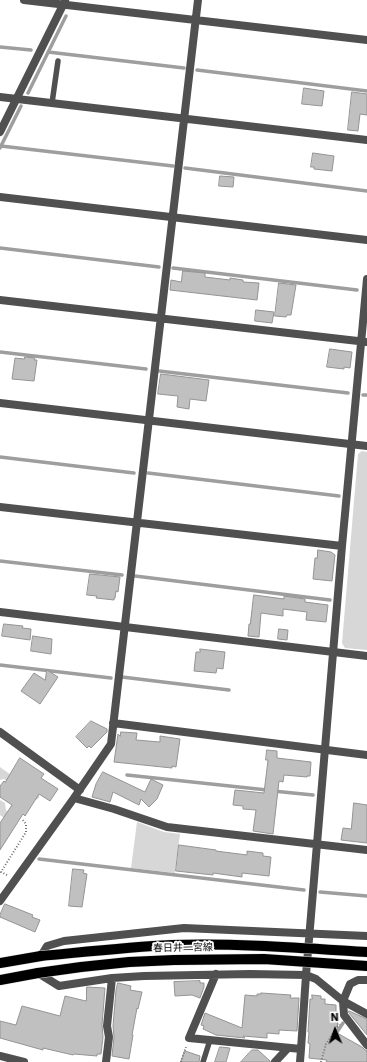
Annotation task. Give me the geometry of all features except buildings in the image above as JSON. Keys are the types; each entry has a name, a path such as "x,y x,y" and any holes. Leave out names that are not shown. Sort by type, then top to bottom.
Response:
{"main road":[{"name":"春日井一宮線","path":"0,962 41,956 172,945 264,945 367,952"},
{"name":"春日井一宮線","path":"0,980 81,967 129,962 174,960 264,959 367,966"}],"street":[{"path":"24,0 64,2 196,20 367,40"},
{"path":"0,901 80,790 111,744 198,0"},
{"path":"0,132 64,2"},
{"path":"0,97 367,140"},
{"path":"0,197 367,240"},
{"path":"300,1062 309,933 342,546 364,342 367,279"},
{"path":"0,300 364,342"},
{"path":"0,403 367,446"},
{"path":"0,507 342,546"},
{"path":"0,612 367,656"},
{"path":"113,723 367,755"},
{"path":"0,732 80,790"},
{"path":"74,798 114,809 167,827 367,850"},
{"path":"41,956 47,946 64,941 184,928 367,936"},
{"path":"38,973 59,986 112,978 216,974 306,975 316,979 343,1001 367,1014"},
{"path":"216,974 189,1038 301,1049"},
{"path":"106,1062 108,1036 107,1026 112,978"},
{"path":"367,980 358,980 350,984 343,1001 344,1015 367,1045"},
{"path":"275,1062 288,1048"},
{"path":"0,1056 24,1062"}],"lane":[{"path":"52,103 58,61"},
{"path":"203,1062 210,1040"}],"path":[{"path":"15,880 1,872 26,832 26,824 22,819"},
{"path":"321,1062 326,1044 344,1015"},
{"path":"180,1062 189,1038"}],"shaded area":[{"path":"362,451 367,452 367,650 345,648 342,643 358,454"},
{"path":"0,767 39,795 39,798 36,800 4,779 0,780"},
{"path":"0,800 5,803 6,810 17,824 14,825 0,815"},
{"path":"137,822 164,832 180,834 175,873 131,868"}],"waterway":[{"path":"28,93 66,16"},
{"path":"0,47 31,50"},
{"path":"48,52 184,68"},
{"path":"197,70 367,91"},
{"path":"0,148 21,106"},
{"path":"1,146 173,166"},
{"path":"185,168 367,191"},
{"path":"0,248 159,267"},
{"path":"173,268 357,290"},
{"path":"0,352 146,369"},
{"path":"159,371 348,393"},
{"path":"0,457 134,473"},
{"path":"148,473 339,496"},
{"path":"0,561 122,575"},
{"path":"135,576 330,600"},
{"path":"0,665 111,678"},
{"path":"122,677 229,690"},
{"path":"127,775 267,790"},
{"path":"273,791 313,795"},
{"path":"39,859 304,890"},
{"path":"320,892 367,896"},
{"path":"335,1035 343,1023"}]}
